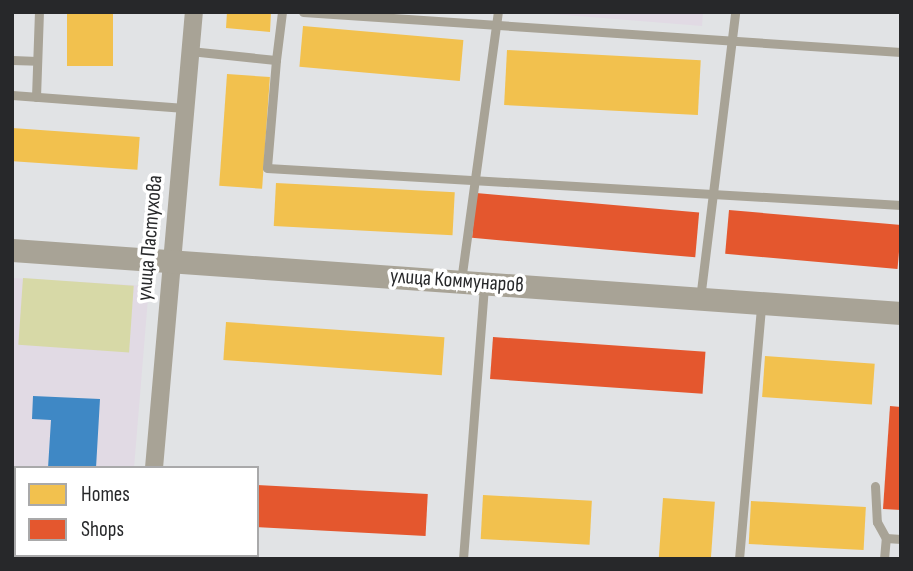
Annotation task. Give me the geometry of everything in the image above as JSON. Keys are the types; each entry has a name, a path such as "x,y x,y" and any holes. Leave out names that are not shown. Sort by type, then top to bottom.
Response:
{"street":[{"name":"улица Пастухова","path":"154,466 170,260 194,12"},
{"name":"улица Коммунаров","path":"12,250 901,313"}],"lane":[{"path":"36,97 39,12"},
{"path":"282,12 267,168 471,177 901,205"},
{"path":"303,12 901,52"},
{"path":"461,281 471,177 498,12"},
{"path":"700,299 735,12"},
{"path":"190,51 276,60"},
{"path":"12,60 37,61"},
{"path":"12,95 185,108"},
{"path":"463,559 484,283"},
{"path":"739,559 761,303"},
{"path":"875,486 877,522 886,538 884,559"},
{"path":"886,538 901,539"}],"shaded area":[{"path":"528,12 703,12 702,26"},
{"path":"12,278 149,286 134,466 14,466 14,557 128,559 12,559"}],"green space":[{"path":"23,278 134,286 129,353 18,345"}],"building: Homes":[{"path":"67,12 113,12 113,66 67,66"},
{"path":"227,12 271,12 270,32 226,28"},
{"path":"303,26 463,40 460,81 299,67"},
{"path":"507,50 701,60 698,115 504,105"},
{"path":"227,74 270,77 262,189 219,186"},
{"path":"12,128 140,137 137,170 12,161"},
{"path":"276,183 455,192 453,235 274,226"},
{"path":"226,322 444,337 442,375 223,360"},
{"path":"765,356 875,364 872,405 762,397"},
{"path":"483,495 592,501 590,545 481,539"},
{"path":"663,498 715,502 711,559 659,559"},
{"path":"751,501 866,507 864,550 749,544"}],"building: Shops":[{"path":"476,193 699,213 695,257 472,238"},
{"path":"729,210 901,225 898,269 725,254"},
{"path":"493,337 705,352 703,394 490,379"},
{"path":"890,406 901,407 901,510 883,509"},
{"path":"259,485 428,494 426,536 259,527"}],"building: Schools":[{"path":"33,396 100,399 96,466 48,466 51,420 32,419"}]}
